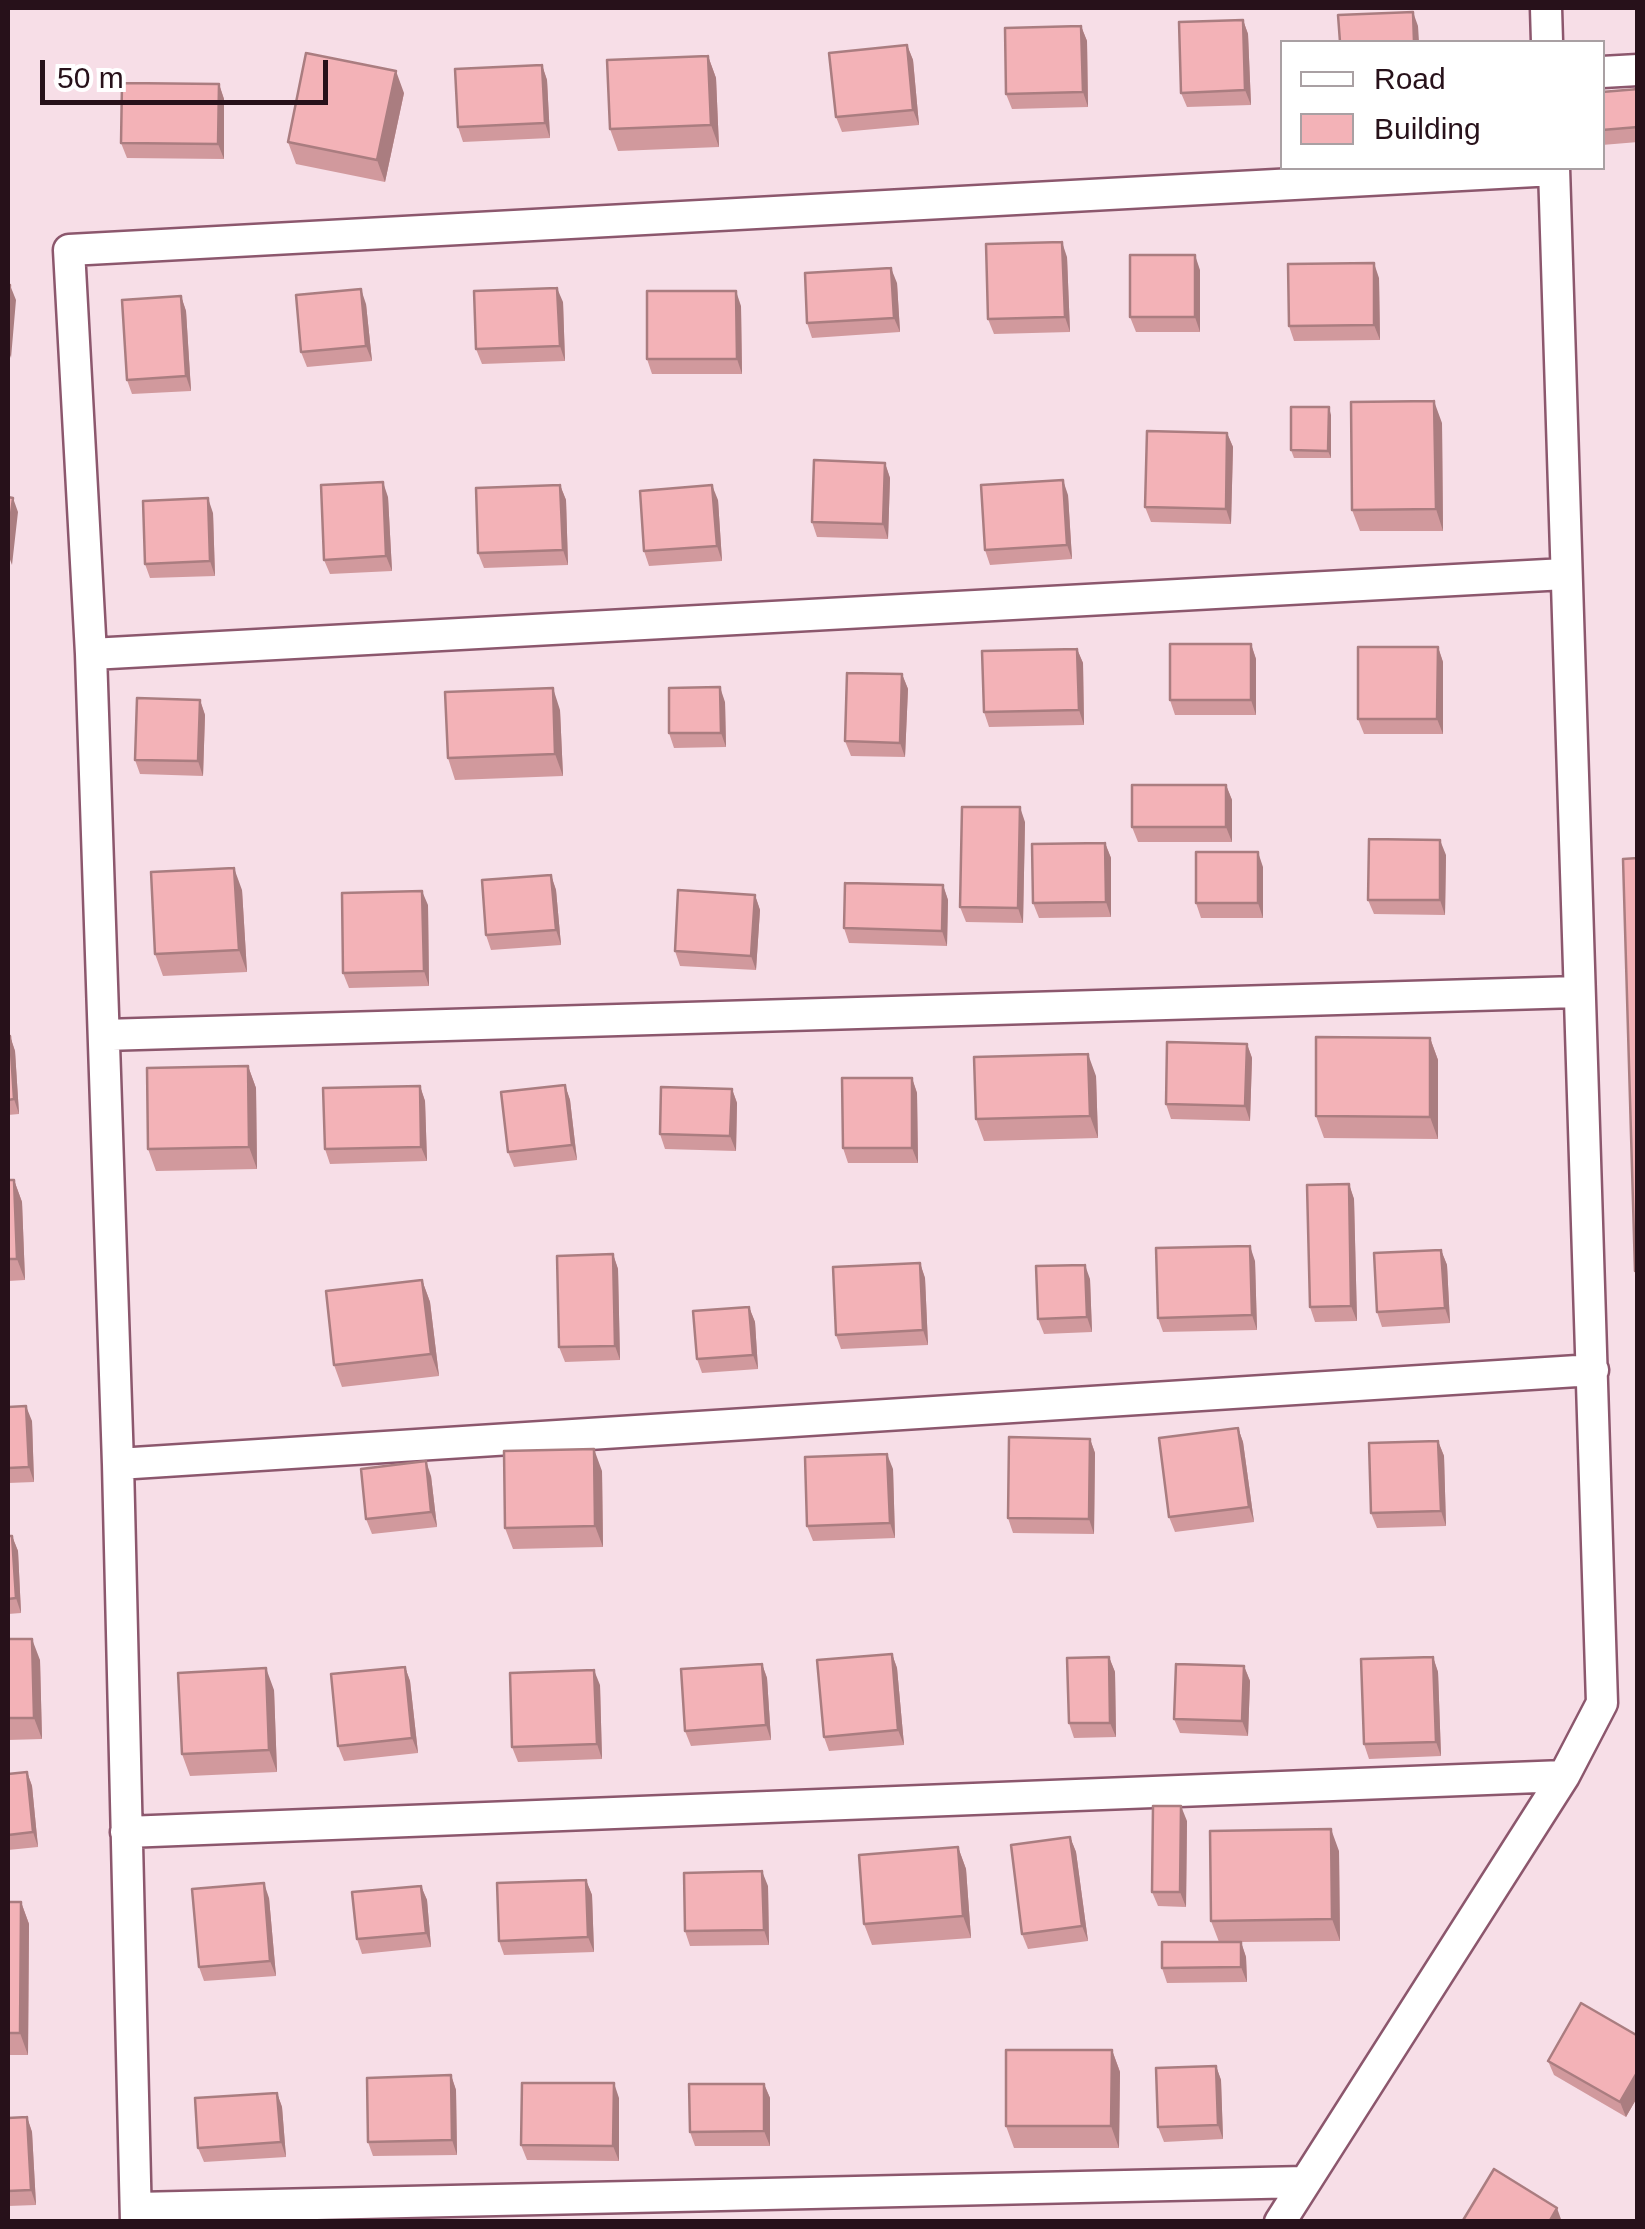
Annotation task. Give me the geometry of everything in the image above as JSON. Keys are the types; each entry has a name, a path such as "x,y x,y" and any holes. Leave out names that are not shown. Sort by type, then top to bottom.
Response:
{"street":[{"path":"1546,8 1547,40"},
{"path":"1605,72 1638,70"},
{"path":"1305,2182 136,2215 118,1464 92,654 69,250 1536,170"},
{"path":"1280,2222 1564,1776 1602,1702 1554,170"},
{"path":"92,654 1565,574"},
{"path":"104,1035 1577,992"},
{"path":"118,1464 1593,1370"},
{"path":"126,1832 1564,1776"}],"building":[{"path":"1413,12 1414,40 1340,40 1338,15"},
{"path":"1243,20 1245,90 1181,93 1179,22"},
{"path":"1081,26 1083,92 1006,94 1005,28"},
{"path":"907,45 913,110 836,117 829,53"},
{"path":"306,53 396,71 377,160 288,142"},
{"path":"708,56 711,125 610,129 607,60"},
{"path":"542,65 545,123 458,127 455,69"},
{"path":"122,83 219,84 218,144 121,143"},
{"path":"1638,89 1638,127 1605,130 1605,92"},
{"path":"1062,242 1065,317 988,319 986,244"},
{"path":"1130,255 1195,255 1195,317 1130,317"},
{"path":"1374,263 1374,325 1289,326 1288,264"},
{"path":"891,268 894,318 807,323 805,273"},
{"path":"557,288 560,346 476,349 474,291"},
{"path":"361,289 366,346 301,352 296,295"},
{"path":"647,291 736,291 737,359 647,359"},
{"path":"181,296 186,376 127,380 122,300"},
{"path":"1434,401 1436,509 1352,510 1351,402"},
{"path":"1291,407 1329,407 1328,451 1291,450"},
{"path":"1147,431 1227,433 1226,509 1145,507"},
{"path":"814,460 885,463 883,524 812,522"},
{"path":"1063,480 1067,545 985,550 981,485"},
{"path":"383,482 386,556 324,560 321,485"},
{"path":"560,485 563,550 478,553 476,488"},
{"path":"712,485 717,546 644,551 640,491"},
{"path":"8,497 13,498 8,539"},
{"path":"208,498 210,561 145,564 143,501"},
{"path":"1170,644 1251,644 1251,700 1170,700"},
{"path":"1358,647 1438,647 1437,719 1358,719"},
{"path":"1077,649 1079,710 984,712 982,651"},
{"path":"847,673 902,674 900,743 845,741"},
{"path":"720,687 721,733 669,733 669,688"},
{"path":"553,688 555,754 448,758 445,692"},
{"path":"137,698 200,700 198,761 135,760"},
{"path":"1132,785 1226,785 1226,827 1132,827"},
{"path":"962,807 1020,807 1018,908 960,907"},
{"path":"1369,839 1440,840 1440,900 1368,900"},
{"path":"1105,843 1106,902 1033,903 1032,844"},
{"path":"1196,852 1258,852 1258,903 1196,903"},
{"path":"1638,858 1638,1271 1635,1271 1623,859"},
{"path":"234,868 239,950 155,954 151,872"},
{"path":"551,875 556,930 486,935 482,880"},
{"path":"845,883 943,885 942,931 844,928"},
{"path":"678,890 755,895 751,956 675,951"},
{"path":"422,891 424,971 343,973 342,893"},
{"path":"8,1036 14,1099 8,1100"},
{"path":"1316,1037 1430,1038 1430,1117 1316,1116"},
{"path":"1167,1042 1247,1044 1245,1106 1166,1104"},
{"path":"1088,1054 1090,1116 976,1119 974,1057"},
{"path":"248,1066 249,1147 148,1149 147,1068"},
{"path":"842,1078 912,1078 912,1148 843,1148"},
{"path":"565,1085 572,1145 508,1152 501,1092"},
{"path":"420,1086 421,1147 325,1149 323,1088"},
{"path":"661,1087 732,1089 730,1136 660,1134"},
{"path":"8,1180 14,1180 17,1259 8,1259"},
{"path":"1349,1184 1351,1306 1310,1307 1307,1185"},
{"path":"1250,1246 1252,1315 1158,1318 1156,1248"},
{"path":"1441,1250 1445,1308 1377,1312 1374,1253"},
{"path":"613,1254 615,1346 559,1347 557,1256"},
{"path":"920,1263 923,1330 836,1335 833,1267"},
{"path":"1085,1265 1087,1317 1038,1319 1036,1266"},
{"path":"422,1280 431,1354 334,1365 326,1291"},
{"path":"749,1307 753,1355 697,1359 693,1311"},
{"path":"26,1406 29,1467 8,1468 8,1407"},
{"path":"1238,1428 1249,1507 1169,1517 1159,1438"},
{"path":"1009,1437 1090,1439 1089,1519 1008,1518"},
{"path":"1438,1441 1441,1511 1371,1513 1369,1443"},
{"path":"594,1449 595,1526 505,1528 504,1451"},
{"path":"887,1454 890,1523 807,1526 805,1457"},
{"path":"426,1461 431,1512 366,1519 361,1469"},
{"path":"8,1536 12,1536 16,1598 8,1599"},
{"path":"8,1639 32,1639 34,1718 8,1718"},
{"path":"892,1654 898,1730 824,1737 817,1660"},
{"path":"1109,1657 1110,1723 1069,1723 1067,1658"},
{"path":"1433,1657 1436,1742 1364,1744 1361,1659"},
{"path":"762,1664 766,1725 685,1731 681,1669"},
{"path":"1176,1664 1244,1666 1242,1721 1174,1719"},
{"path":"405,1667 412,1738 338,1746 331,1674"},
{"path":"266,1668 269,1750 182,1754 178,1673"},
{"path":"594,1670 597,1744 512,1747 510,1673"},
{"path":"27,1772 33,1832 8,1835 8,1774"},
{"path":"1153,1806 1181,1806 1180,1892 1152,1892"},
{"path":"1331,1829 1332,1919 1211,1921 1210,1831"},
{"path":"1070,1837 1082,1926 1022,1934 1011,1845"},
{"path":"958,1847 963,1916 864,1924 859,1855"},
{"path":"762,1871 764,1930 685,1931 684,1873"},
{"path":"586,1880 588,1937 499,1941 497,1883"},
{"path":"264,1883 270,1961 199,1967 192,1889"},
{"path":"421,1886 426,1933 357,1939 352,1892"},
{"path":"8,1902 21,1902 20,2033 8,2033"},
{"path":"1162,1942 1241,1942 1241,1967 1162,1968"},
{"path":"1581,2003 1638,2036 1638,2071 1620,2102 1548,2061"},
{"path":"1006,2050 1112,2050 1111,2126 1006,2126"},
{"path":"1216,2066 1218,2125 1158,2127 1156,2068"},
{"path":"451,2075 452,2140 368,2142 367,2078"},
{"path":"522,2083 614,2083 613,2146 521,2145"},
{"path":"689,2084 764,2084 764,2131 690,2132"},
{"path":"277,2093 281,2142 198,2148 195,2098"},
{"path":"27,2117 31,2190 8,2191 8,2118"},
{"path":"1494,2169 1557,2208 1549,2222 1462,2222"}]}
